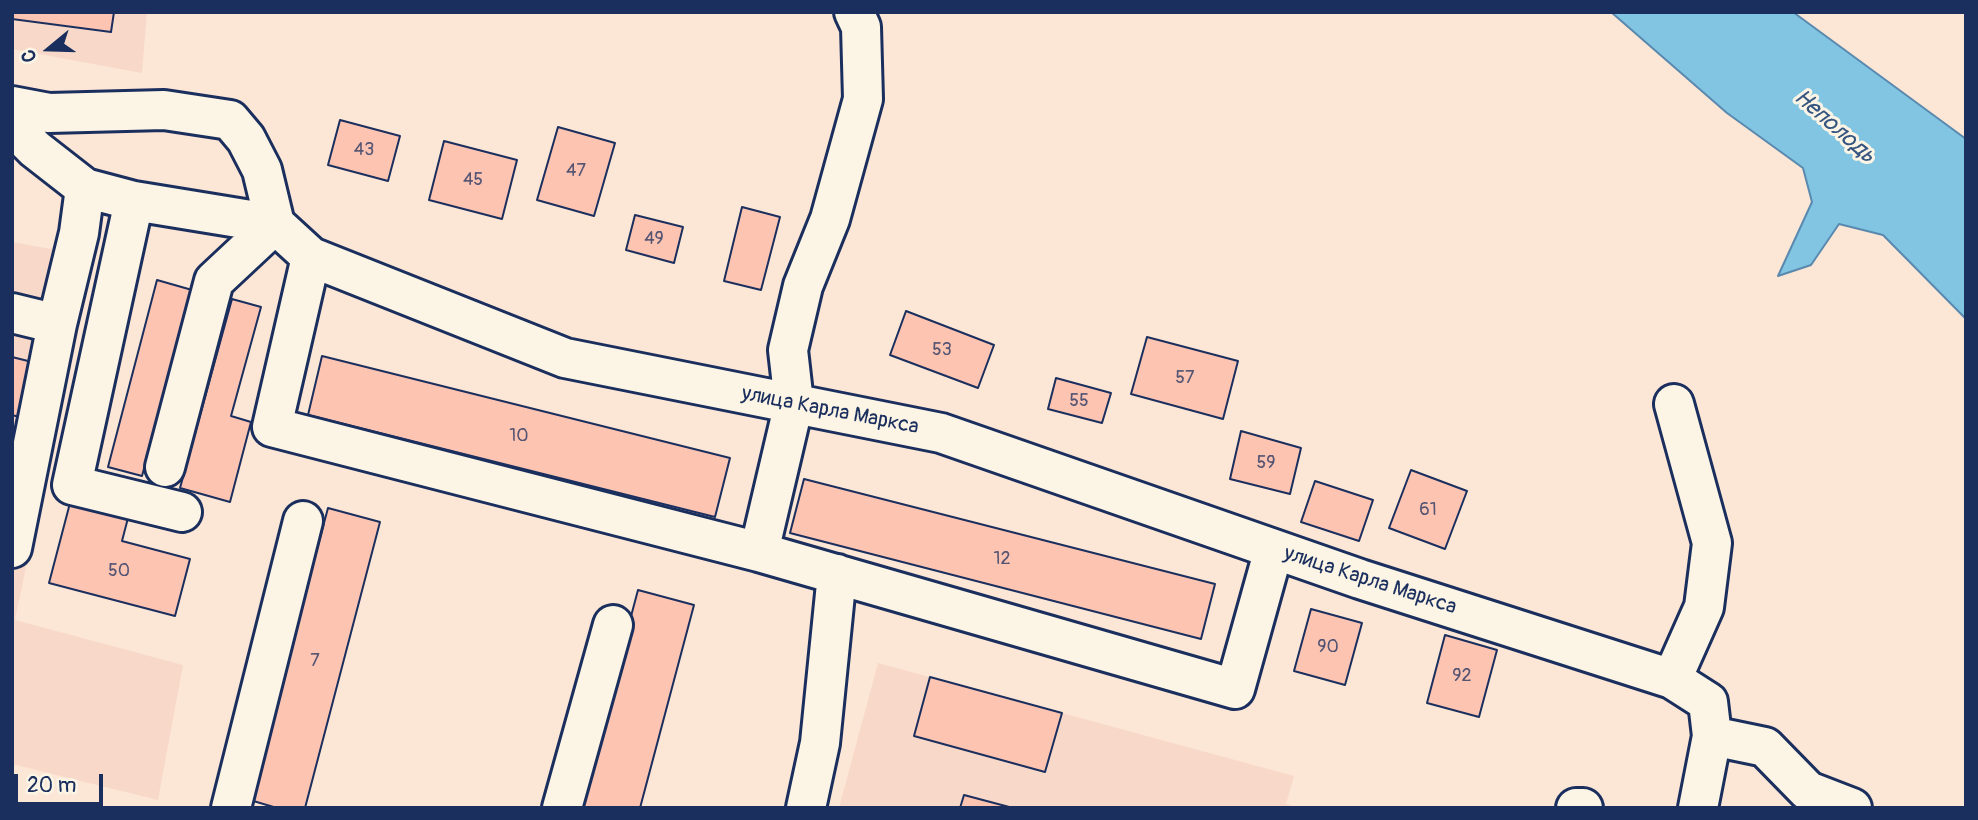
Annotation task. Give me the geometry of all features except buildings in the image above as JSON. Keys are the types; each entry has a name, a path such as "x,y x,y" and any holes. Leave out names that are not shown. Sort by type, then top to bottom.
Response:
{"street":[{"path":"759,552 794,403 788,350 803,286 830,219 863,99 860,27 854,12"},
{"path":"12,106 49,113 164,110 230,120 246,139 262,170 275,224"},
{"path":"12,126 35,149 85,188 134,201 275,224"},
{"path":"12,548 57,324 79,233 85,188"},
{"path":"134,201 72,485 182,512"},
{"path":"165,467 214,281 275,224"},
{"name":"улица Карла Маркса","path":"275,224 311,257 565,358 941,433 1273,549 1672,679 1710,719"},
{"path":"311,257 272,427 759,552 1235,689 1273,549"},
{"path":"12,313 57,324"},
{"path":"1672,679 1704,607 1712,543 1674,404"},
{"path":"231,808 303,521"},
{"path":"806,808 820,743 838,574"},
{"path":"562,808 612,625"},
{"path":"1698,808 1710,719 1765,747 1808,790 1852,808"},
{"path":"1576,808 1583,808"}],"shaded area":[{"path":"12,12 147,12 142,73 12,49"},
{"path":"12,242 90,256 15,620 183,665 158,800 12,764"},
{"path":"878,663 1294,776 1286,804 1298,808 839,808"}],"water":[{"name":"Неполодь","path":"1611,12 1793,12 1966,139 1966,319 1883,235 1839,224 1811,265 1778,276 1812,202 1803,168 1727,113"}]}
